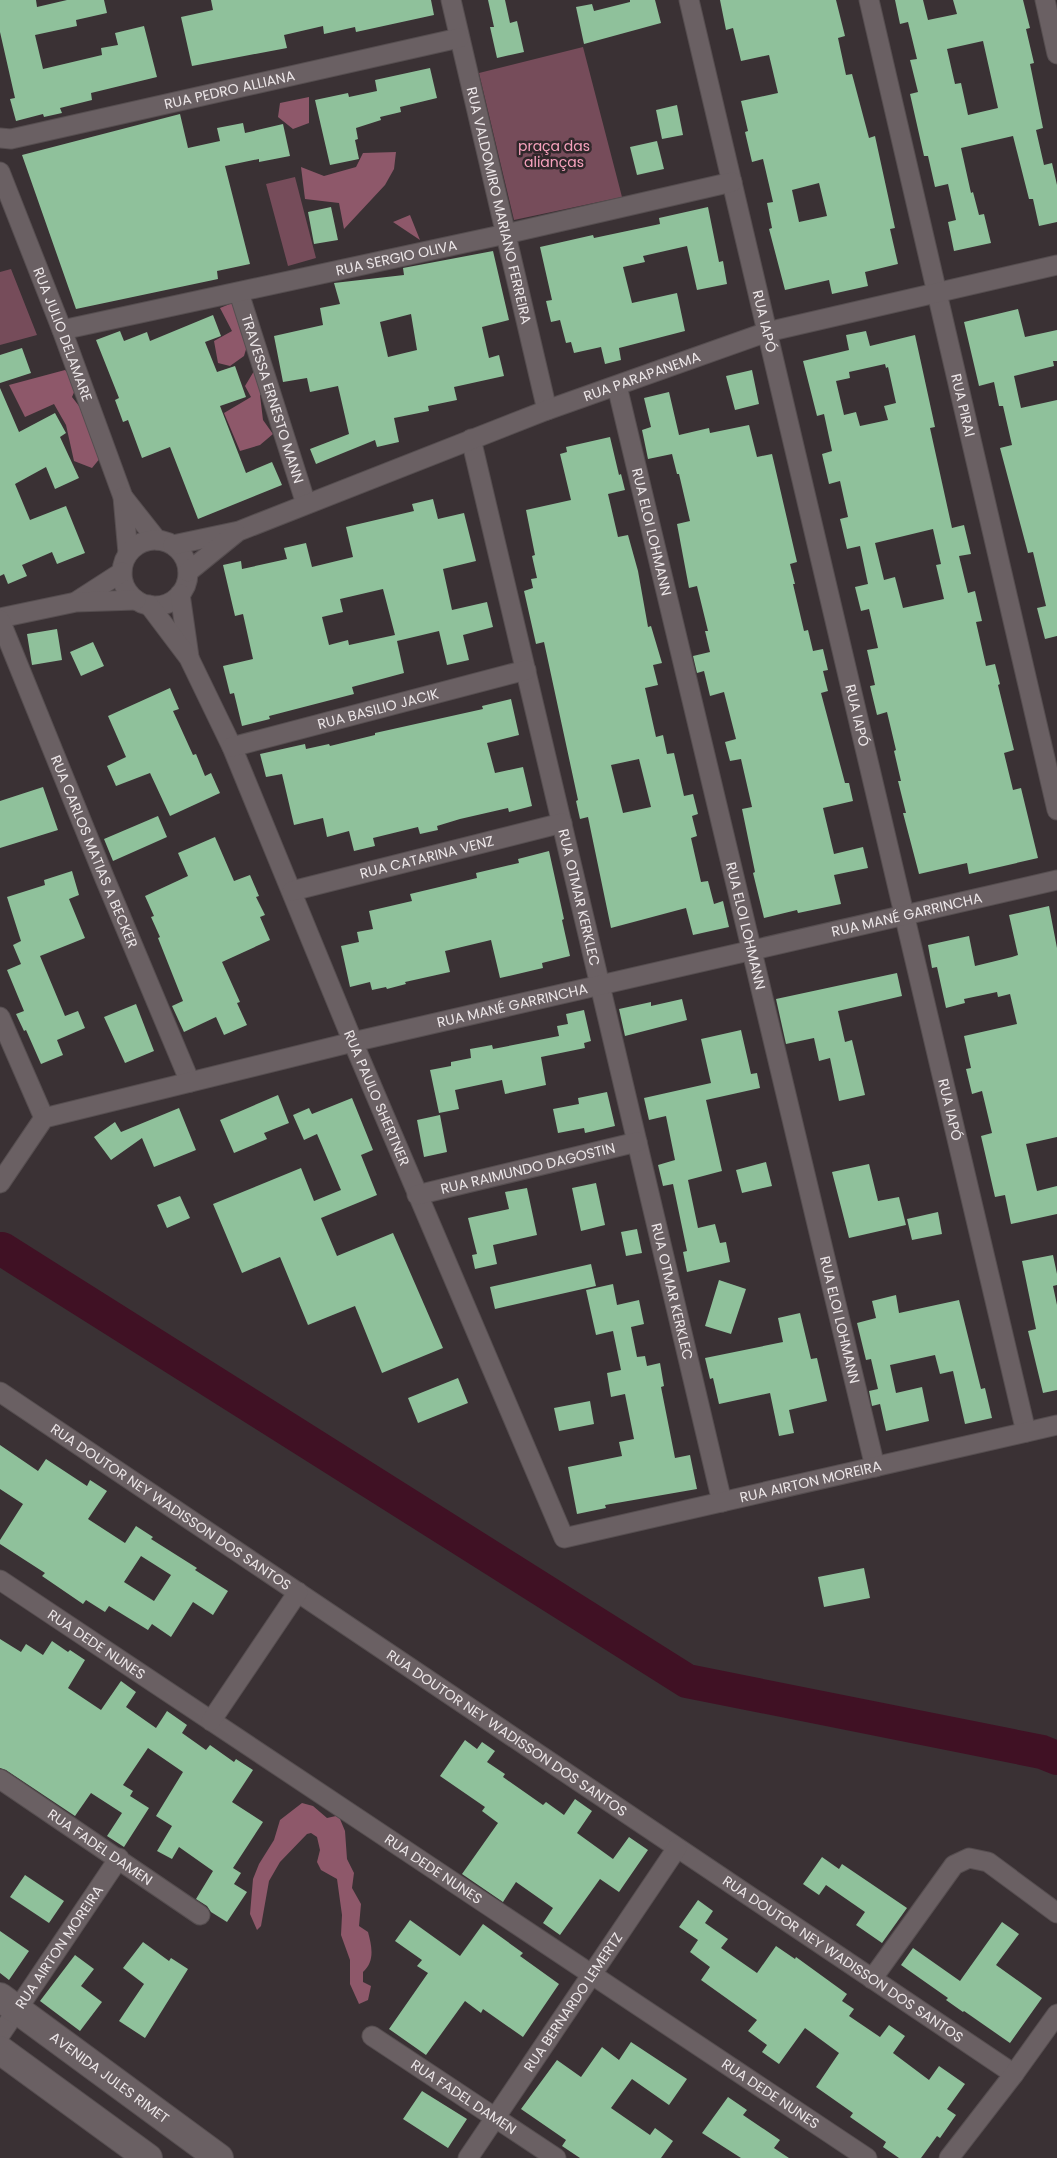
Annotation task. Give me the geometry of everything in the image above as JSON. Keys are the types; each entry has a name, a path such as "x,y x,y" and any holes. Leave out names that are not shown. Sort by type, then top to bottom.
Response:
{"main road":[{"name":"AVENIDA JULES RIMET","path":"9,2003 218,2158"},
{"path":"0,2050 148,2158"}],"street":[{"name":"RUA VALDOMIRO MARIANO FERREIRA","path":"451,0 547,410"},
{"name":"RUA IAPÓ","path":"689,0 1026,1432"},
{"name":"RUA PIRAI","path":"870,0 1057,810"},
{"path":"1045,0 1057,54"},
{"name":"RUA PEDRO ALLIANA","path":"0,138 11,139 459,38"},
{"name":"RUA JULIO DELAMARE","path":"0,172 62,330 123,497 128,554"},
{"name":"RUA SERGIO OLIVA","path":"62,330 239,293 732,182"},
{"name":"RUA PARAPANEMA","path":"165,542 239,530 547,410 767,332 1057,265"},
{"name":"TRAVESSA ERNESTO MANN","path":"239,293 306,504"},
{"name":"RUA ELOI LOHMANN","path":"618,386 875,1467"},
{"name":"RUA OTMAR KERKLEC","path":"471,439 722,1502"},
{"name":"RUA JULIO DELAMARE","path":"123,497 165,542"},
{"name":"RUA PARAPANEMA","path":"188,572 239,530"},
{"path":"0,619 76,602 166,604 180,594 187,580 188,572 183,557 165,542 141,543 128,554 122,572 123,582 128,592 142,602"},
{"path":"76,602 122,572"},
{"name":"RUA PAULO SHERTNER","path":"180,594 189,658"},
{"name":"RUA PAULO SHERTNER","path":"142,602 189,658 232,747 353,1042 564,1538"},
{"name":"RUA CARLOS MATIAS A BECKER","path":"0,619 105,879 190,1082"},
{"name":"RUA BASILIO JACIK","path":"232,747 526,670"},
{"name":"RUA CATARINA VENZ","path":"292,891 562,824"},
{"name":"RUA MANÉ GARRINCHA","path":"44,1118 353,1042 1057,880"},
{"path":"0,1017 44,1118 0,1183"},
{"name":"RUA RAIMUNDO DAGOSTIN","path":"418,1195 637,1142"},
{"name":"RUA DOUTOR NEY WADISSON DOS SANTOS","path":"0,1392 1014,2074"},
{"name":"RUA AIRTON MOREIRA","path":"564,1538 1057,1425"},
{"name":"RUA DEDE NUNES","path":"0,1580 867,2158"},
{"path":"211,1721 298,1592"},
{"name":"RUA FADEL DAMEN","path":"0,1779 119,1858 200,1915"},
{"name":"RUA BERNARDO LEMERTZ","path":"468,2158 677,1848"},
{"name":"RUA AIRTON MOREIRA","path":"0,2036 9,2003 119,1858"},
{"path":"872,1979 954,1865 968,1858 988,1862 1057,1913"},
{"path":"949,2158 1014,2074 1057,2014"},
{"name":"RUA FADEL DAMEN","path":"372,2036 556,2158"}],"green space":[{"name":"praça das alianças","path":"583,47 622,197 514,220 479,73"},
{"path":"295,177 316,258 288,266 266,184"},
{"path":"11,269 37,335 0,345 0,272"}],"shaded area":[{"path":"309,97 309,123 293,129 278,117 280,103"},
{"path":"396,152 394,169 385,185 344,229 339,203 305,199 301,167 324,176 356,167 363,153"},
{"path":"410,215 420,240 393,222"},
{"path":"237,301 247,346 244,356 230,366 218,363 214,341 232,331 220,308"},
{"path":"257,366 270,392 260,395 263,420 273,434 260,445 240,451 224,413 251,397 245,386"},
{"path":"65,370 78,383 72,397 93,424 101,457 92,468 74,461 66,425 54,404 25,417 9,385"},
{"path":"302,1803 313,1806 327,1818 336,1816 340,1819 345,1831 347,1859 354,1873 352,1888 361,1904 359,1926 368,1932 372,1954 367,1968 363,1972 363,1982 371,1986 368,2000 359,2004 350,1984 350,1960 341,1935 342,1915 337,1879 321,1870 317,1862 320,1850 317,1837 311,1833 307,1834 280,1862 269,1881 261,1926 257,1930 250,1914 253,1879 259,1864 274,1840 280,1820"}],"building":[{"path":"0,0 36,0 37,7 67,0 104,0 107,13 76,20 77,26 35,35 43,69 102,55 101,48 118,45 115,33 144,26 157,77 91,93 92,100 60,108 62,113 44,117 43,114 16,121 10,99 15,98 0,32"},
{"path":"211,0 431,0 434,15 356,32 355,27 324,34 323,26 284,35 287,48 192,66 181,17 213,10"},
{"path":"488,0 505,0 510,23 517,21 524,52 497,58 490,27 494,27"},
{"path":"630,0 655,0 661,23 584,44 576,7 592,4 594,11 630,2"},
{"path":"720,0 836,0 845,36 838,38 846,75 852,74 869,138 875,136 895,228 890,229 898,264 865,272 868,286 832,294 829,280 785,290 769,229 772,228 767,203 773,202 763,159 752,162 745,132 748,131 741,101 778,93 769,55 741,61 733,28 726,30","holes":["819,183 827,216 799,222 792,190"]},
{"path":"895,0 923,0 928,20 957,14 953,0 1023,0 1030,28 1026,29 1034,63 1030,64 1043,128 1036,130 1044,165 1052,163 1057,185 1057,222 1039,226 1033,199 1029,199 1013,136 961,148 971,193 973,192 979,215 984,214 991,243 954,251 948,222 956,220 948,184 935,187 928,156 924,156 910,94 918,92 910,60 917,59 908,22 900,24","holes":["983,41 998,108 968,115 961,83 955,84 947,49"]},
{"path":"430,68 437,98 400,107 401,112 380,117 381,120 356,128 358,139 355,140 359,159 330,165 315,100 348,93 349,97 377,91 375,80"},
{"path":"677,105 683,135 662,139 656,110"},
{"path":"180,114 188,148 220,141 217,128 243,123 245,133 283,124 290,156 259,162 259,159 225,166 250,264 217,271 218,279 76,309 22,155"},
{"path":"657,141 664,169 637,175 630,147"},
{"path":"331,207 338,240 314,244 308,212"},
{"path":"708,207 719,262 723,261 727,284 697,290 687,246 643,256 645,262 623,267 632,303 677,293 685,331 619,348 621,360 605,364 601,347 574,353 571,342 566,343 560,320 551,322 546,301 552,300 540,247 593,235 594,238 660,224 659,218"},
{"path":"493,251 509,320 482,327 489,358 499,355 504,376 454,387 457,400 428,406 429,411 394,418 399,442 377,447 375,440 316,464 310,449 349,434 338,386 310,392 307,378 283,382 274,336 323,325 320,308 340,304 334,283 404,275 403,268","holes":["411,314 417,350 388,357 380,322"]},
{"path":"1018,309 1025,337 1057,330 1057,361 1053,361 1054,366 1014,376 1021,408 1057,400 1057,636 1045,639 1037,608 1046,606 1033,552 1028,553 1000,448 1012,445 1003,406 999,406 994,382 979,386 964,322"},
{"path":"213,315 221,336 205,342 217,372 235,366 246,397 220,406 246,473 272,462 282,485 198,519 170,447 142,458 128,420 123,422 115,400 119,398 96,340 120,331 124,341 147,332 150,341"},
{"path":"866,331 870,346 915,335 935,427 930,428 952,528 964,525 971,554 959,556 968,593 975,591 982,621 976,622 986,666 995,664 1000,684 998,685 1014,750 1004,753 1013,790 1021,788 1038,858 969,874 967,863 919,874 903,813 906,813 898,781 901,781 887,712 877,715 870,686 875,685 867,650 878,648 869,609 861,611 855,587 868,584 860,546 847,549 840,519 848,517 840,481 829,484 822,454 832,451 824,414 817,416 803,361 849,350 846,335","holes":["885,364 886,368 888,367 896,403 884,406 888,420 860,426 856,412 844,415 836,381 850,378 849,372","933,529 941,564 936,565 944,599 903,608 895,577 884,580 875,543"]},
{"path":"22,348 31,373 0,383 0,355"},
{"path":"752,370 759,404 735,410 726,376"},
{"path":"0,388 19,432 55,413 66,433 60,437 79,478 55,489 46,467 15,484 30,520 66,506 85,553 57,564 52,552 22,565 27,576 8,584 4,574 0,576"},
{"path":"669,392 679,435 709,428 710,433 749,425 757,457 772,454 797,562 790,564 795,584 793,584 804,631 808,630 813,651 823,649 828,670 823,671 828,691 821,693 845,783 849,783 853,801 823,808 834,854 863,847 868,868 834,875 841,904 798,913 797,910 764,918 753,873 755,872 742,809 752,807 741,759 730,761 725,742 736,739 724,692 710,696 704,671 697,673 693,656 710,652 705,631 708,631 697,586 689,588 677,524 690,521 679,474 677,474 672,454 648,459 642,430 651,427 644,398"},
{"path":"610,437 619,475 621,474 625,490 608,494 618,537 628,535 638,571 648,627 651,626 662,663 653,665 658,685 645,688 656,737 663,735 667,754 674,753 684,796 693,794 698,814 692,816 697,836 691,838 701,882 708,881 714,904 723,901 729,927 693,935 686,908 611,928 588,817 580,819 576,801 578,800 544,642 536,644 524,591 533,588 531,579 537,578 532,556 535,555 526,510 571,500 560,454 567,452 566,447","holes":["639,759 651,807 623,813 611,765"]},
{"path":"433,499 438,519 464,513 476,561 443,569 452,610 487,602 493,627 463,635 469,660 447,665 439,631 397,641 404,673 352,687 354,694 269,716 270,719 242,726 234,693 230,694 223,666 253,659 243,614 235,616 223,565 241,561 242,569 287,559 284,548 306,543 312,567 353,557 346,527 414,511 412,504","holes":["383,589 395,635 349,645 348,640 329,645 322,617 343,612 340,599"]},
{"path":"57,629 62,660 32,665 27,634"},
{"path":"93,642 104,666 81,676 70,652"},
{"path":"170,688 179,709 173,711 193,755 196,754 205,776 211,773 220,793 170,816 150,773 116,786 107,766 126,757 108,716"},
{"path":"511,699 519,735 487,743 495,773 523,767 532,806 509,812 508,808 460,819 437,826 438,830 420,834 418,827 373,838 375,846 354,851 349,831 327,837 323,818 294,825 282,774 266,777 260,754 305,744 306,749 329,744 330,746 375,735 375,733 483,709 482,706"},
{"path":"43,787 58,830 0,848 0,801"},
{"path":"158,816 167,837 113,861 104,839"},
{"path":"215,837 234,881 250,875 259,896 256,897 265,915 260,917 270,940 222,962 240,1002 237,1003 247,1025 224,1035 216,1017 184,1032 172,1006 183,1001 158,938 160,937 151,917 154,916 145,896 188,876 178,853"},
{"path":"549,851 570,956 542,963 543,968 500,978 491,940 445,951 450,972 405,982 406,984 387,989 386,987 372,990 370,982 350,987 341,946 359,942 357,932 373,929 369,911 412,901 410,894 477,878 476,873 519,863 518,859"},
{"path":"72,871 79,895 69,899 85,938 40,956 65,1016 78,1011 85,1028 57,1040 63,1055 41,1064 26,1030 24,1031 16,1014 24,1011 7,970 21,964 13,945 21,941 7,897 45,885 44,880"},
{"path":"1049,906 1057,948 1057,1137 1026,1144 1037,1191 1057,1186 1057,1214 1011,1224 1005,1195 995,1197 981,1136 992,1133 982,1091 972,1094 966,1069 971,1068 964,1036 1017,1024 1010,994 998,997 997,992 964,999 965,1003 946,1008 937,967 932,968 928,945 969,936 975,966 1012,957 1018,955 1009,915"},
{"path":"897,973 902,996 838,1011 845,1042 852,1040 865,1095 839,1101 830,1058 819,1061 814,1038 786,1044 776,999"},
{"path":"682,999 687,1020 625,1036 619,1009 651,1002 651,1006"},
{"path":"136,1004 154,1051 125,1063 104,1017"},
{"path":"584,1010 591,1041 584,1043 585,1048 541,1057 546,1085 505,1094 502,1080 455,1090 459,1109 439,1113 430,1070 451,1066 451,1062 471,1058 470,1049 492,1045 493,1049 559,1036 557,1026 568,1024 566,1014"},
{"path":"741,1030 751,1074 757,1073 760,1088 706,1100 722,1171 688,1180 698,1228 715,1224 720,1243 726,1242 730,1262 687,1272 683,1252 687,1251 673,1184 663,1186 658,1165 675,1160 666,1116 649,1120 644,1098 711,1083 701,1039"},
{"path":"607,1092 615,1126 585,1133 584,1128 558,1133 553,1109 579,1104 578,1098"},
{"path":"278,1095 289,1123 264,1133 267,1139 234,1153 220,1120"},
{"path":"352,1098 373,1150 361,1155 377,1195 321,1218 337,1256 393,1233 443,1348 382,1373 355,1306 308,1325 280,1257 242,1273 213,1204 301,1168 314,1201 341,1190 317,1134 304,1140 293,1115 309,1108 312,1114"},
{"path":"179,1108 196,1150 154,1167 142,1138 111,1160 94,1137 115,1122 121,1132"},
{"path":"440,1115 447,1152 424,1157 417,1120"},
{"path":"766,1162 772,1186 742,1193 736,1170"},
{"path":"869,1164 878,1201 899,1197 906,1225 849,1238 832,1172"},
{"path":"596,1183 605,1225 581,1231 572,1188"},
{"path":"527,1188 537,1235 493,1245 497,1264 475,1269 472,1255 477,1254 468,1218 509,1209 505,1192"},
{"path":"180,1196 190,1218 167,1228 157,1205"},
{"path":"938,1212 942,1234 912,1240 907,1219"},
{"path":"637,1229 642,1253 626,1256 621,1232"},
{"path":"1053,1255 1057,1274 1057,1285 1053,1286 1057,1305 1057,1390 1043,1393 1028,1331 1036,1329 1022,1261"},
{"path":"591,1264 596,1286 495,1309 490,1287"},
{"path":"719,1280 746,1289 731,1334 705,1326"},
{"path":"613,1284 617,1305 639,1300 644,1324 631,1327 637,1357 645,1356 647,1366 660,1363 664,1386 661,1387 675,1458 690,1455 697,1489 605,1505 606,1508 577,1514 568,1467 622,1456 619,1442 634,1439 625,1394 611,1397 607,1373 621,1370 613,1331 596,1335 586,1290"},
{"path":"896,1295 899,1313 959,1300 981,1389 985,1388 992,1418 965,1424 953,1371 940,1374 935,1355 890,1365 896,1393 922,1387 929,1421 886,1431 880,1404 872,1406 869,1391 878,1389 871,1359 866,1360 857,1323 876,1318 872,1301"},
{"path":"800,1313 811,1359 817,1358 827,1401 789,1410 794,1433 779,1436 770,1393 719,1404 713,1378 710,1379 705,1358 783,1342 778,1318"},
{"path":"458,1378 468,1403 418,1423 408,1398"},
{"path":"590,1401 594,1424 559,1431 554,1408"},
{"path":"0,1445 38,1471 46,1459 87,1486 90,1480 107,1491 88,1519 125,1543 136,1526 153,1537 151,1539 197,1568 195,1570 228,1591 213,1615 193,1602 171,1637 152,1624 148,1630 109,1606 105,1612 86,1600 83,1604 42,1576 45,1573 0,1544 0,1540 23,1504 0,1489","holes":["141,1556 171,1575 154,1601 124,1582"]},
{"path":"864,1568 870,1598 824,1607 818,1577"},
{"path":"0,1639 21,1652 26,1644 43,1655 52,1641 68,1652 70,1650 85,1660 68,1688 101,1710 121,1681 136,1692 126,1707 156,1728 167,1711 187,1725 182,1733 206,1750 210,1745 234,1762 236,1759 253,1770 232,1802 263,1822 233,1868 241,1873 234,1884 247,1892 227,1922 211,1912 207,1906 196,1899 213,1871 179,1847 172,1859 157,1851 172,1826 156,1816 183,1772 148,1748 123,1785 133,1791 130,1796 149,1808 124,1847 107,1836 122,1813 91,1793 75,1816 6,1770 0,1768"},
{"path":"465,1740 477,1749 482,1742 495,1751 487,1762 505,1774 503,1777 543,1805 546,1802 564,1815 575,1799 592,1811 577,1833 613,1859 629,1837 648,1850 619,1892 600,1879 560,1935 543,1923 553,1908 516,1882 503,1902 462,1874 498,1823 482,1811 485,1807 440,1776"},
{"path":"822,1857 839,1869 842,1864 907,1908 882,1943 856,1925 865,1912 826,1885 819,1895 803,1884"},
{"path":"25,1875 64,1901 49,1923 10,1897"},
{"path":"698,1900 713,1911 705,1923 728,1939 721,1948 757,1973 776,1946 795,1959 796,1957 847,1994 842,2001 854,2009 849,2016 880,2037 889,2025 905,2036 893,2053 929,2080 939,2066 965,2084 947,2109 956,2115 940,2138 937,2136 921,2158 899,2158 883,2147 886,2142 850,2117 853,2113 816,2087 839,2053 805,2028 779,2064 762,2052 767,2045 748,2031 757,2020 701,1980 710,1967 690,1952 698,1940 679,1927"},
{"path":"410,1920 460,1956 483,1924 523,1953 520,1956 559,1984 523,2037 483,2009 481,2013 465,2001 426,2055 389,2029 428,1973 417,1966 422,1960 395,1941"},
{"path":"1002,1922 1019,1934 996,1965 1042,1998 1010,2043 946,2000 948,1998 901,1965 913,1948 960,1981"},
{"path":"0,1931 29,1951 9,1980 0,1973"},
{"path":"143,1942 169,1961 171,1958 188,1969 145,2038 119,2021 144,1984 123,1968"},
{"path":"75,1955 94,1969 81,1986 102,2002 80,2031 40,2001"},
{"path":"631,2042 687,2079 669,2105 632,2079 611,2108 650,2135 655,2128 673,2141 661,2158 580,2158 562,2146 566,2140 521,2109 557,2060 581,2077 602,2047 619,2060"},
{"path":"422,2091 467,2119 448,2148 403,2119"},
{"path":"728,2097 747,2110 743,2115 780,2140 774,2148 789,2158 741,2158 702,2133"}],"waterway":[{"path":"2,1249 687,1681 1042,1752 1057,1758"}]}
